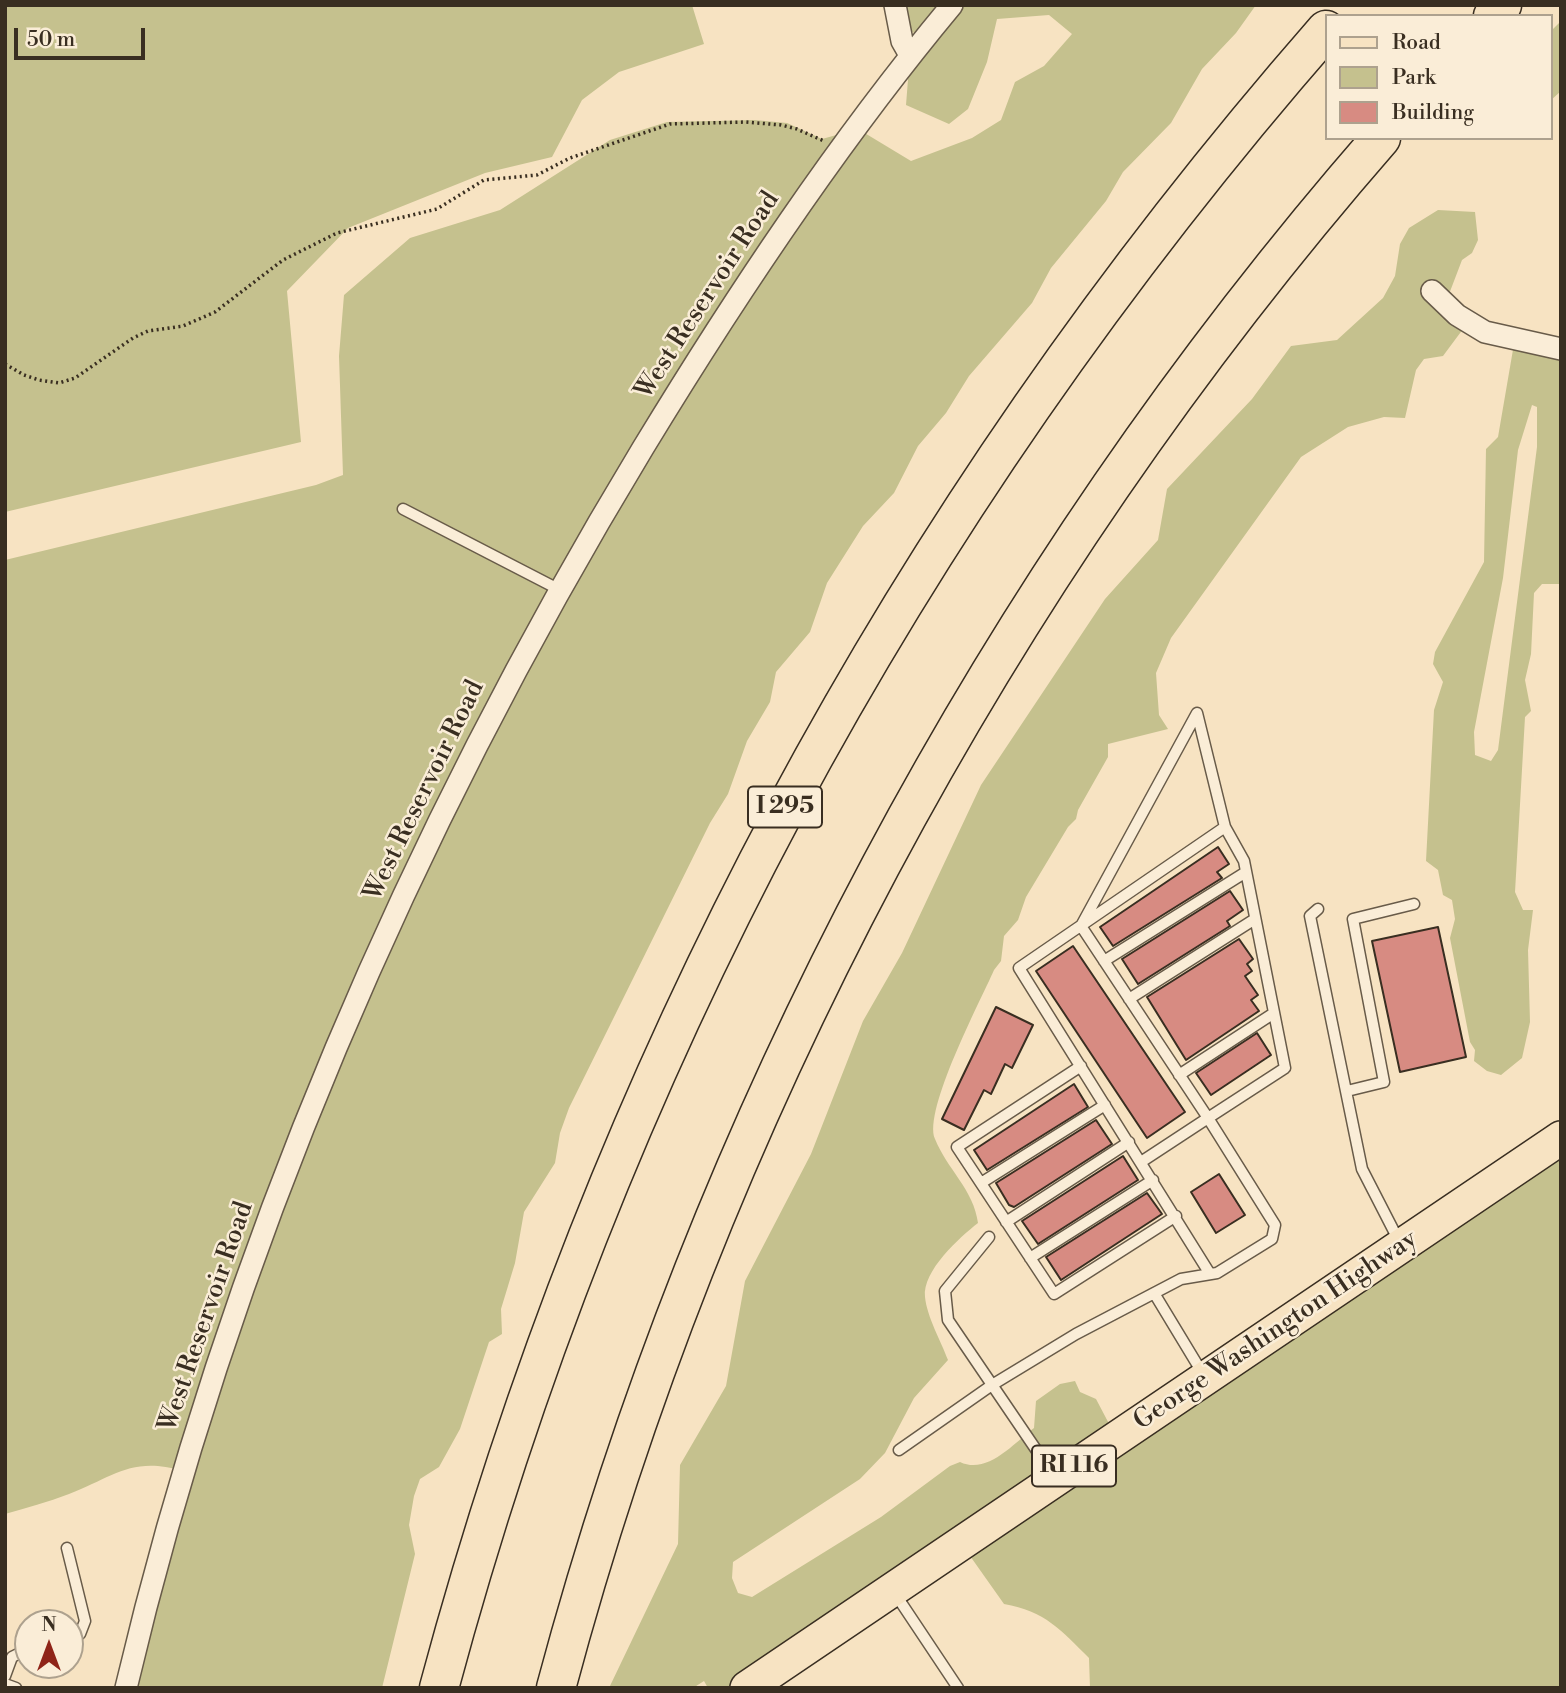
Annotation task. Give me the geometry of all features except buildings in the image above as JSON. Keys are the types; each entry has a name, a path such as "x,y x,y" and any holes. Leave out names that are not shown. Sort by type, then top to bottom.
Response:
{"highway":[{"name":"I 295","path":"439,1688 508,1455 596,1213 677,1024 786,805 881,636 1029,408 1173,213 1324,32"},
{"path":"556,1688 621,1472 688,1287 789,1051 874,879 1000,658 1118,478 1256,290 1379,140"}],"main road":[{"name":"George Washington Highway","path":"747,1688 1561,1138"}],"street":[{"path":"895,5 902,41 911,55"},
{"name":"West Reservoir Road","path":"126,1688 175,1503 210,1389 301,1137 351,1014 412,877 488,723 560,590 676,393 756,269 837,155 911,55 952,5"},
{"path":"1432,291 1457,315 1485,332 1561,349"}],"lane":[{"path":"403,509 560,590"},
{"path":"1081,926 1197,713 1225,827 1244,861 1285,1068 1141,1162"},
{"path":"1210,1274 1019,968 1225,827"},
{"path":"1104,961 1246,872"},
{"path":"1348,1091 1384,1082 1353,919 1414,904"},
{"path":"1318,909 1310,916 1362,1169 1401,1246"},
{"path":"1129,999 1255,919"},
{"path":"899,1450 992,1385 1076,1334 1181,1279 1217,1273 1272,1239 1275,1225 1081,926"},
{"path":"1180,1075 1274,1013"},
{"path":"1081,1066 957,1147 1054,1294 1176,1216"},
{"path":"981,1183 1105,1105"},
{"path":"1006,1222 1129,1142"},
{"path":"1030,1258 1153,1180"},
{"path":"989,1237 945,1291 948,1320 1056,1479"},
{"path":"1154,1293 1206,1378"},
{"path":"67,1548 82,1609"},
{"path":"892,1589 958,1688"},
{"path":"5,1676 14,1656"},
{"path":"5,1684 16,1688"}],"path":[{"path":"5,364 39,380 59,383 75,378 133,338 148,331 191,323 215,312 283,260 337,233 437,209 484,180 537,176 593,149 670,124 746,122 781,125 816,136 832,147 837,155"}],"green space":[{"path":"5,5 692,5 704,44 619,72 582,100 552,157 485,173 348,228 287,291 301,442 5,512"},
{"path":"897,5 1256,5 1236,33 1202,69 1171,123 1123,172 1106,201 1051,268 1032,303 969,376 946,413 918,446 894,493 863,526 827,583 810,632 776,672 770,702 747,741 728,794 710,823 569,1108 560,1133 555,1163 524,1212 515,1263 501,1309 502,1334 489,1342 460,1429 439,1467 420,1479 409,1525 415,1554 382,1688 126,1688 183,1471 150,1466 123,1470 61,1497 5,1514 5,560 316,485 343,475 339,356 344,295 410,238 500,210 610,140 667,122 754,120 787,123 822,139 858,129 911,161 972,138 1001,120 1015,82 1044,66 1072,34 1049,15 997,19 987,62 968,109 949,124 906,105 909,67 922,39 898,21"},
{"path":"1561,21 1561,91 1552,99 1552,30"},
{"path":"1438,210 1475,212 1478,240 1472,253 1462,260 1446,302 1466,325 1443,356 1424,359 1416,370 1405,418 1384,417 1348,427 1301,457 1171,638 1156,673 1159,715 1168,729 1108,744 1108,757 1078,810 1076,819 1068,827 1026,897 1018,920 1004,936 1001,961 994,970 955,1056 937,1105 934,1125 935,1139 966,1190 978,1223 944,1256 929,1276 926,1287 928,1313 948,1360 914,1398 885,1453 860,1479 733,1562 732,1578 738,1593 752,1597 881,1517 950,1466 960,1462 980,1464 999,1456 1034,1428 1036,1401 1060,1384 1075,1381 1080,1392 1096,1399 1116,1437 1561,1140 1561,1688 1090,1688 1089,1658 1061,1630 1042,1617 1031,1611 1004,1604 963,1546 751,1688 708,1688 704,1681 693,1688 609,1688 678,1544 680,1465 726,1386 745,1281 811,1154 863,1021 902,953 981,785 1105,599 1158,540 1167,489 1252,399 1291,346 1337,340 1383,298 1395,276 1400,244 1409,228"},
{"path":"1515,338 1561,346 1561,584 1542,584 1534,593 1531,654 1525,680 1531,711 1525,717 1515,892 1523,910 1533,910 1528,950 1530,1022 1522,1058 1501,1075 1487,1071 1474,1061 1475,1050 1470,1042 1450,938 1455,919 1452,900 1443,895 1438,870 1426,861 1434,710 1443,682 1433,664 1435,652 1484,562 1486,449 1498,437","holes":["1532,405 1537,407 1537,447 1498,750 1491,761 1475,755 1474,732 1503,578 1518,450"]}]}
